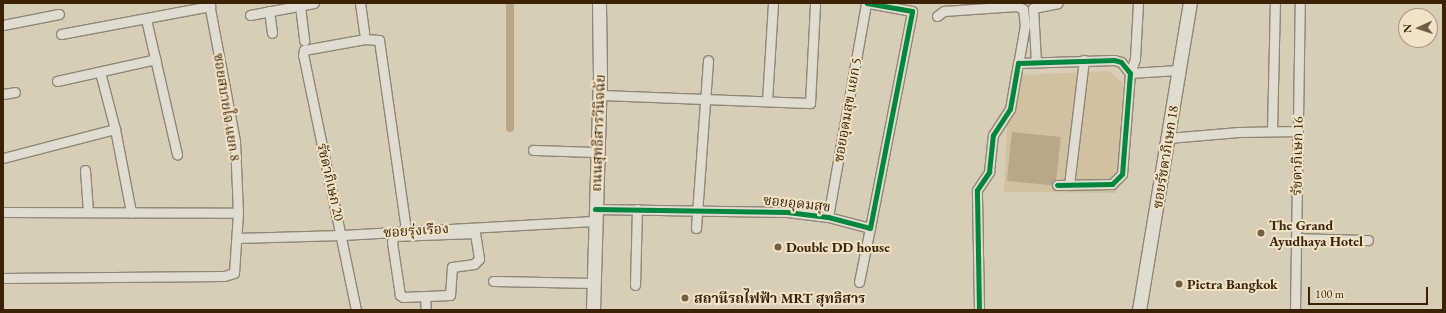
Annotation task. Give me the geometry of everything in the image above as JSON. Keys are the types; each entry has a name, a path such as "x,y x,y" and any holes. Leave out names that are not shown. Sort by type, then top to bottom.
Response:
{"street":[{"path":"250,15 314,3"},
{"path":"360,3 364,33"},
{"name":"ถนนสุทธิสารวินิจฉัย","path":"592,310 599,95 599,3"},
{"path":"767,101 773,3"},
{"path":"599,95 808,103 811,101 815,3"},
{"path":"860,282 912,11 867,3"},
{"name":"ซอยอุดมสุข แยก 5","path":"828,217 867,3"},
{"path":"1036,62 1033,8 1058,3"},
{"path":"1057,185 1112,184 1122,174 1130,73 1135,59 1138,3"},
{"name":"ซอยรัชดาภิเษก 18","path":"1139,310 1190,3"},
{"path":"1272,131 1275,3"},
{"name":"รัชดาภิเษก 16","path":"1295,310 1300,3"},
{"path":"61,34 146,19 209,5"},
{"name":"ซอยสบายใจ แยก 8","path":"3,278 224,276 234,273 238,213 235,141 209,5"},
{"path":"300,6 304,41"},
{"path":"937,16 944,11 1017,6 1023,9 1025,25 1010,109 993,135 989,172 977,190 979,310"},
{"path":"269,11 272,33"},
{"path":"3,25 59,14"},
{"path":"146,19 177,154"},
{"name":"รัชดาภิเษก 20","path":"356,310 342,235 303,55 307,48 375,38 379,40 406,230"},
{"path":"57,81 156,59"},
{"path":"696,228 708,60"},
{"path":"1070,185 1084,60"},
{"path":"1018,63 1114,60 1121,62 1130,73"},
{"path":"1130,73 1178,70"},
{"path":"100,72 115,129 131,212"},
{"path":"3,94 15,92"},
{"path":"3,158 115,129"},
{"path":"1168,138 1272,131 1298,131"},
{"path":"533,150 596,152"},
{"path":"85,170 88,212"},
{"path":"635,285 637,209"},
{"name":"ซอยอุดมสุข","path":"595,215 637,209 698,209 787,212 828,217 870,228"},
{"path":"3,212 238,213"},
{"name":"ซอยรุ่งเรือง","path":"237,238 342,235 595,215"},
{"path":"475,233 478,262 452,267 450,296 425,297 403,297 400,295 392,242 394,236 475,233"},
{"path":"1296,238 1368,240"},
{"path":"493,281 593,283"},
{"path":"425,297 426,310"}],"shaded area":[{"path":"1109,71 1123,83 1116,193 1004,192 1007,123 1019,75"},
{"path":"1012,132 1061,137 1056,186 1007,181"}],"waterway":[{"path":"510,3 510,128"}],"cycle path":[{"path":"595,209 787,212 828,217 870,228 912,11 867,3"},
{"path":"979,310 977,190 989,172 993,135 1010,109 1018,63 1114,60 1121,62 1130,73 1122,174 1112,184 1057,185"}],"place":[{"name":"The Grand Ayudhaya Hotel","path":"1261,233"},
{"name":"Double DD house","path":"778,247"},
{"name":"Pietra Bangkok","path":"1179,284"},
{"name":"สถานีรถไฟฟ้า MRT สุทธิสาร","path":"685,298"}]}
